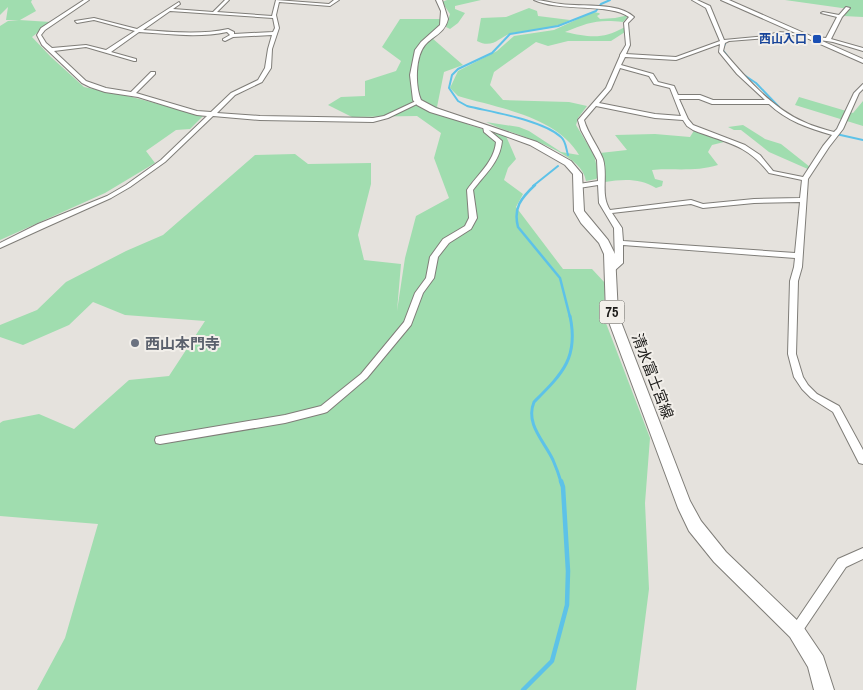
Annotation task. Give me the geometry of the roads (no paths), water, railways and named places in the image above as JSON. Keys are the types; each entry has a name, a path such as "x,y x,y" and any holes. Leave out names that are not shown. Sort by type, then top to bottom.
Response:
{"main road":[{"path":"418,102 414,95 416,54 421,46 440,31 445,22 439,0"},
{"path":"724,0 863,61"},
{"name":"清水富士宮線","path":"418,102 433,110 531,142 572,166 576,172 579,186 577,203 580,212 604,241 610,258 612,314 683,503 695,526 720,557 796,631 816,663 824,690"}],"street":[{"path":"87,0 43,29 39,35 41,40 84,82 104,90 132,94 182,110 260,118 385,119 404,106 418,102"},
{"path":"215,12 227,0"},
{"path":"0,246 109,197 128,186 162,161 232,94 260,81 268,68 270,49 278,25 274,17 277,0 330,5 337,0"},
{"path":"536,0 569,7 619,11 632,15 626,23 628,45 608,89 581,120 584,130 600,160 602,203 618,228 620,244 619,262 610,270"},
{"path":"569,7 579,0"},
{"path":"694,0 708,7 725,40 721,51 734,68 771,102 794,119 837,134"},
{"path":"107,52 179,3"},
{"path":"828,40 840,16 848,8"},
{"path":"171,10 215,12 243,17 274,17"},
{"path":"823,13 840,16"},
{"path":"77,22 94,19 139,31 215,33 228,30 232,33 232,36"},
{"path":"225,40 232,36 276,32"},
{"path":"622,55 676,59 725,40 767,38 778,33 828,40 863,50"},
{"path":"51,50 86,46 134,60"},
{"path":"618,66 651,75 656,83 672,87 684,118 690,126 746,146 764,161 771,172 805,179"},
{"path":"132,94 154,72"},
{"path":"863,86 857,93 837,134 826,146 805,179 799,256 794,281 792,354 799,377 814,396 836,409 863,460"},
{"path":"676,97 700,97 712,102 771,102"},
{"path":"595,104 655,116 684,118"},
{"path":"160,440 252,425 324,409 364,376 408,323 419,292 430,278 434,257 446,241 468,227 473,218 470,190 496,157 499,147 499,141 485,127"},
{"path":"579,186 601,183"},
{"path":"607,212 691,202 703,206 754,201 803,200"},
{"path":"620,244 799,256"},
{"path":"796,631 842,563 863,553"}],"waterway":[{"path":"568,155 564,141 553,131 530,121 467,106 458,101 449,88 452,75 458,69 492,53 510,34 558,26 596,11 601,4 610,0"},
{"path":"724,41 725,44 722,49 731,61"},
{"path":"741,73 756,83 779,107"},
{"path":"836,134 863,140"},
{"path":"533,186 558,166"},
{"path":"535,185 519,204 517,209 518,227 560,278 570,317"},
{"path":"561,482 553,460 534,425 532,410 534,402 553,383 566,364 572,343 570,316"},
{"path":"523,690 552,661 567,605 568,571 563,487 561,481"}],"place":[{"name":"西山入口","path":"817,39"},
{"name":"西山本門寺","path":"135,343"}]}
